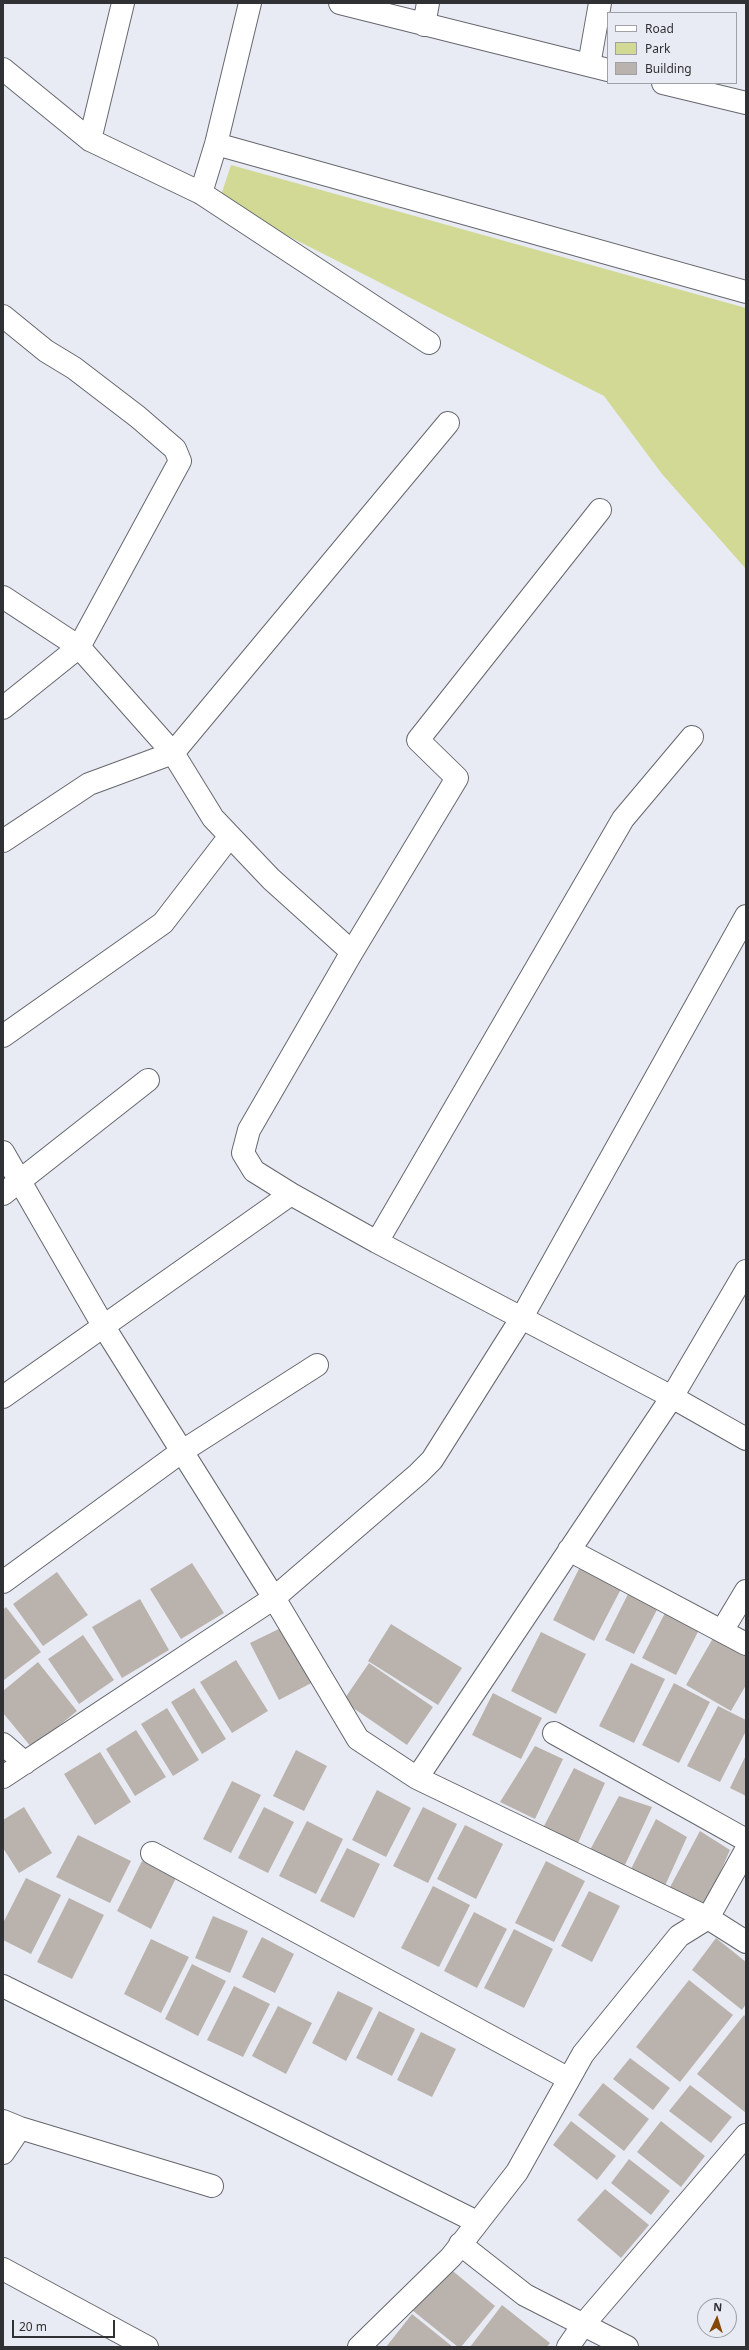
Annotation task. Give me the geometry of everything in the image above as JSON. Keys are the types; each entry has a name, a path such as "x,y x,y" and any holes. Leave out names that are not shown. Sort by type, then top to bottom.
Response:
{"street":[{"path":"90,140 123,3"},
{"path":"201,193 216,144 250,3"},
{"path":"340,3 598,68 600,3"},
{"path":"424,25 428,3"},
{"path":"3,69 90,140 201,193 429,343"},
{"path":"667,84 746,102"},
{"path":"216,144 746,292"},
{"path":"3,316 46,351 74,368 138,417 175,449 180,462 79,647 3,708"},
{"path":"3,841 89,784 173,753 448,423"},
{"path":"600,510 418,740 457,778 352,952 249,1130 243,1153 254,1171 291,1194 521,1319 672,1396 746,1438"},
{"path":"3,597 79,647 173,753 213,818 271,879 352,952"},
{"path":"377,1242 623,818 692,737"},
{"path":"3,1036 163,923 230,836"},
{"path":"3,1777 274,1598 418,1474 432,1460 521,1319 746,916"},
{"path":"3,1194 148,1080"},
{"path":"3,1152 104,1327 274,1598 358,1739 417,1778 708,1918 746,1942"},
{"path":"3,1397 291,1194"},
{"path":"417,1778 672,1396 746,1271"},
{"path":"3,1582 181,1452 317,1365"},
{"path":"569,1550 746,1644"},
{"path":"722,1631 746,1592"},
{"path":"554,1733 746,1840"},
{"path":"3,1744 25,1763"},
{"path":"359,2347 451,2257 477,2222 518,2172 583,2054 679,1936 708,1918 746,1850"},
{"path":"152,1853 569,2078"},
{"path":"3,1986 477,2222"},
{"path":"3,2153 12,2125 212,2186"},
{"path":"568,2347 583,2325 746,2135"},
{"path":"460,2244 525,2296 627,2347"},
{"path":"3,2269 146,2347"}],"green space":[{"path":"231,165 746,308 746,569 662,474 604,396 219,201"}],"building":[{"path":"192,1563 224,1613 181,1639 150,1589"},
{"path":"580,1567 622,1587 594,1641 553,1620"},
{"path":"57,1572 88,1615 43,1646 13,1604"},
{"path":"630,1590 660,1604 634,1654 605,1640"},
{"path":"140,1599 169,1650 122,1678 92,1627"},
{"path":"6,1607 41,1652 4,1680 3,1610"},
{"path":"668,1607 702,1624 676,1675 642,1658"},
{"path":"289,1624 317,1680 279,1700 250,1643"},
{"path":"391,1624 462,1668 438,1705 368,1661"},
{"path":"541,1632 586,1654 556,1714 511,1691"},
{"path":"716,1633 746,1650 746,1685 731,1711 686,1685"},
{"path":"83,1635 114,1680 79,1704 48,1659"},
{"path":"236,1660 268,1711 232,1733 200,1682"},
{"path":"38,1662 77,1711 32,1748 3,1713 3,1691"},
{"path":"369,1663 433,1707 407,1745 343,1701"},
{"path":"631,1663 665,1679 634,1743 599,1726"},
{"path":"674,1683 710,1702 679,1763 642,1745"},
{"path":"194,1688 226,1739 202,1754 171,1702"},
{"path":"493,1693 542,1718 521,1759 472,1735"},
{"path":"718,1706 746,1720 746,1731 720,1782 687,1766"},
{"path":"167,1708 199,1760 173,1776 141,1724"},
{"path":"136,1730 166,1777 135,1796 106,1749"},
{"path":"535,1746 563,1759 535,1819 500,1802"},
{"path":"296,1750 327,1766 304,1811 273,1796"},
{"path":"100,1752 131,1802 95,1825 64,1774"},
{"path":"746,1755 746,1796 730,1788"},
{"path":"574,1768 605,1783 577,1845 543,1828"},
{"path":"232,1781 261,1795 231,1853 203,1839"},
{"path":"377,1790 411,1808 386,1857 352,1840"},
{"path":"619,1796 652,1807 624,1867 590,1850"},
{"path":"24,1807 52,1853 19,1873 3,1848 3,1820"},
{"path":"264,1807 294,1822 268,1873 238,1858"},
{"path":"423,1807 457,1824 428,1883 393,1866"},
{"path":"656,1819 687,1837 664,1888 630,1871"},
{"path":"307,1821 343,1839 316,1894 279,1876"},
{"path":"465,1825 503,1844 476,1899 437,1879"},
{"path":"700,1831 730,1850 705,1907 669,1889"},
{"path":"78,1835 131,1861 110,1903 56,1877"},
{"path":"347,1848 380,1864 354,1918 320,1901"},
{"path":"142,1861 176,1878 151,1929 117,1911"},
{"path":"546,1861 585,1881 554,1942 515,1923"},
{"path":"26,1878 61,1895 31,1954 3,1940 3,1923"},
{"path":"433,1886 470,1905 439,1967 401,1948"},
{"path":"589,1891 620,1906 592,1962 561,1946"},
{"path":"69,1898 104,1915 72,1979 37,1962"},
{"path":"474,1912 507,1929 477,1988 444,1971"},
{"path":"213,1916 248,1931 230,1973 195,1958"},
{"path":"514,1929 553,1949 524,2008 484,1988"},
{"path":"262,1937 294,1954 275,1993 242,1977"},
{"path":"716,1938 746,1962 746,2004 742,2010 692,1970"},
{"path":"151,1939 189,1957 161,2013 124,1994"},
{"path":"192,1964 226,1981 198,2036 165,2019"},
{"path":"689,1980 733,2015 680,2082 636,2047"},
{"path":"234,1986 270,2004 243,2057 207,2040"},
{"path":"338,1991 373,2008 346,2061 312,2043"},
{"path":"278,2006 312,2023 286,2074 252,2056"},
{"path":"379,2011 415,2029 392,2076 356,2058"},
{"path":"744,2015 746,2017 746,2113 697,2074"},
{"path":"421,2032 456,2049 432,2097 397,2080"},
{"path":"630,2058 670,2088 653,2110 613,2079"},
{"path":"603,2083 649,2119 624,2151 578,2115"},
{"path":"690,2085 732,2117 711,2143 669,2111"},
{"path":"571,2121 616,2156 597,2180 553,2145"},
{"path":"661,2121 705,2156 681,2187 637,2152"},
{"path":"629,2159 670,2191 651,2215 611,2183"},
{"path":"605,2189 649,2225 621,2258 577,2220"},
{"path":"448,2267 495,2306 461,2347 458,2347 412,2310"},
{"path":"502,2305 550,2343 547,2347 470,2347"},
{"path":"412,2314 453,2347 386,2347"}]}
